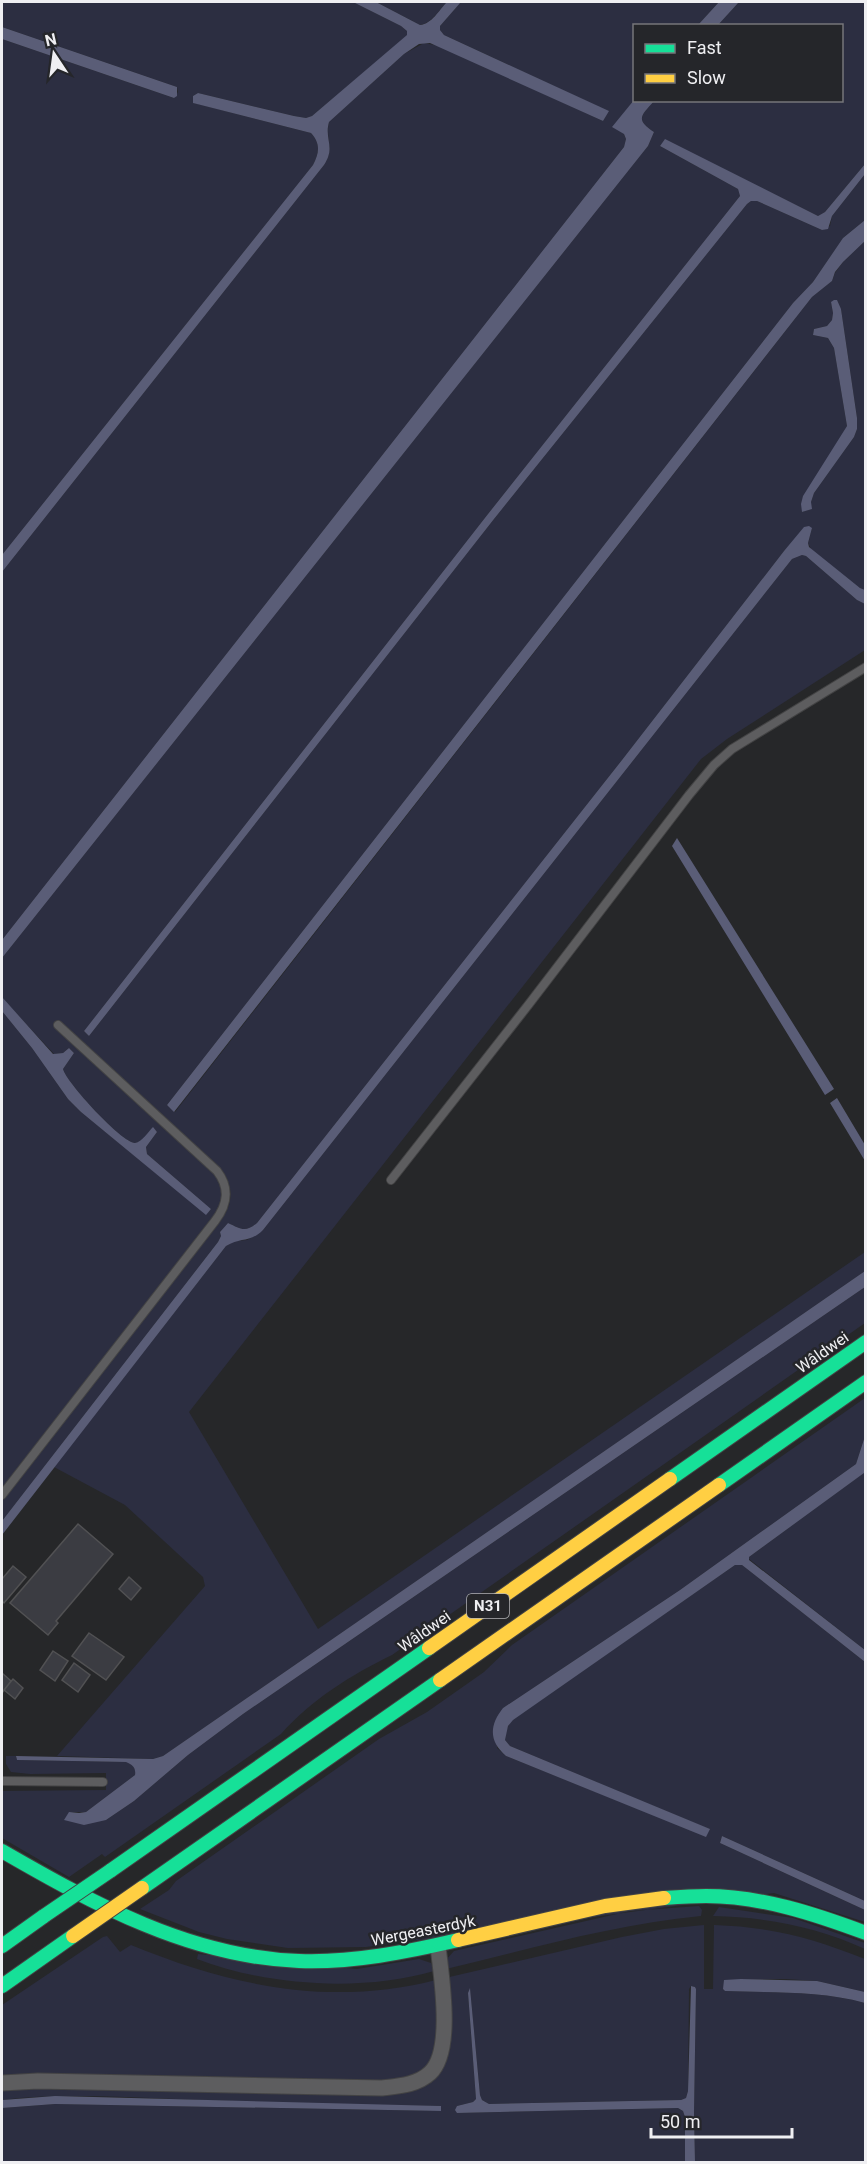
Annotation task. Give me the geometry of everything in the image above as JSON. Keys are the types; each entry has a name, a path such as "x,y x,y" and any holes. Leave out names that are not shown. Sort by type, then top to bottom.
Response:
{"main road":[{"name":"Wâldwei","path":"2,1946 866,1342"},
{"name":"N31","path":"2,1986 866,1382"},
{"name":"Wergeasterdyk","path":"2,1851 54,1882 135,1922 205,1947 248,1957 299,1961 379,1957 438,1946 613,1905 682,1897 709,1896 766,1903 818,1915 866,1933"}],"street":[{"path":"2,2083 38,2081 382,2088 406,2085 422,2079 432,2071 441,2054 443,2016 438,1946"}],"lane":[{"path":"391,1180 714,765 732,749 866,668"},
{"path":"2,1495 222,1212 227,1198 226,1188 218,1171 58,1024"},
{"path":"2,1781 103,1782"}],"shaded area":[{"path":"2,2 353,2 401,26 408,35 312,116 306,118 198,93 193,96 194,103 311,133 318,145 315,161 2,555 2,39 174,98 178,92 177,87 2,27"},
{"path":"353,2 376,2 420,25 432,19 447,2 461,2 440,26 444,35 609,111 603,121 430,43 419,44 404,54 329,122 330,148 324,165 2,572 2,555 315,161 318,145 311,133 193,103 193,96 198,93 294,116 306,118 312,116 407,35 407,31 401,26"},
{"path":"376,2 447,2 432,19 420,25"},
{"path":"461,2 719,2 699,24 633,24 633,101 618,121 626,139 624,147 2,940 2,572 324,165 329,154 329,122 404,54 424,43 440,46 603,121 608,111 444,35 440,26"},
{"path":"719,2 739,2 719,24 699,24"},
{"path":"739,2 865,2 865,164 825,212 818,216 665,140 660,146 738,189 740,196 84,1031 89,1036 494,519 747,204 757,201 822,230 830,226 832,216 865,174 865,220 844,237 813,282 793,303 167,1105 175,1112 812,297 832,281 843,262 865,241 865,590 812,551 808,543 812,528 784,551 257,1223 243,1229 228,1223 220,1232 218,1242 2,1521 2,1499 219,1223 227,1210 230,1190 226,1176 221,1169 59,1022 214,1173 220,1184 222,1195 220,1206 214,1217 2,1490 2,1011 32,1048 68,1099 81,1112 206,1214 211,1209 147,1154 146,1147 157,1132 153,1128 138,1143 128,1140 107,1123 74,1086 63,1069 74,1053 69,1048 63,1053 54,1054 2,998 2,958 648,146 654,132 642,120 646,110 653,102 843,102 843,24 719,24","holes":["831,302 841,309 857,418 854,437 814,493 811,509 802,512 847,426 834,348 828,338 813,335 814,329 827,326 832,320"]},
{"path":"2,27 177,87 177,96 174,98 2,39"},
{"path":"633,101 653,102 642,117 644,124 654,132 648,146 2,958 2,940 624,147 626,139 624,134 612,127"},
{"path":"665,139 818,216 825,212 865,164 865,174 832,216 828,229 822,230 757,201 747,204 494,519 89,1036 84,1031 740,196 738,189 660,146"},
{"path":"865,220 865,241 843,262 835,272 832,281 812,297 174,1112 167,1105 793,303 813,282 843,238"},
{"path":"837,300 841,309 857,429 854,437 814,493 811,502 812,509 802,512 803,496 847,426 834,348 828,338 813,335 814,329 827,326 832,320 831,302"},
{"path":"804,527 812,528 809,547 865,590 865,604 857,600 806,556 802,555 792,559 263,1230 254,1237 226,1246 2,1535 2,1521 218,1242 220,1232 228,1223 243,1229 257,1223 784,551"},
{"path":"802,555 865,604 865,650 727,739 701,759 189,1412 318,1629 865,1252 865,1271 163,1756 153,1759 57,1756 205,1586 203,1577 125,1505 54,1467 226,1246 234,1241 247,1240 263,1230 792,559"},
{"path":"677,838 834,1089 825,1095 672,846"},
{"path":"2,997 53,1054 63,1053 69,1048 74,1053 63,1069 66,1076 107,1123 135,1143 153,1127 157,1132 146,1147 147,1154 211,1209 206,1215 68,1099 32,1048 2,1011"},
{"path":"837,1098 865,1145 865,1161 830,1103"},
{"path":"865,1271 865,1287 243,1714 188,1755 134,1801 106,1820 84,1825 64,1820 69,1812 86,1812 135,1775 130,1764 126,1762 17,1760 16,1756 153,1759 163,1756"},
{"path":"865,1287 865,1323 392,1655 333,1689 293,1721 281,1734 105,1857 102,1854 69,1877 2,1838 2,1791 106,1790 106,1773 11,1772 6,1764 6,1756 16,1756 17,1760 127,1762 131,1764 135,1775 86,1812 69,1812 106,1820 134,1801 188,1755 243,1714"},
{"path":"865,1398 865,1436 856,1464 680,1590 503,1708 497,1748 506,1756 706,1836 709,1829 510,1746 505,1737 512,1720 735,1565 742,1565 865,1662 865,1901 722,1836 720,1843 865,1910 865,1922 774,1893 366,1947 288,1948 227,1939 199,1932 140,1909 169,1890 176,1881 379,1739 427,1712 484,1672 512,1645"},
{"path":"865,1436 866,1472 749,1557 749,1560 865,1650 865,1662 742,1565 735,1565 513,1720 508,1726 505,1740 510,1746 710,1829 706,1837 506,1756 500,1750 494,1739 493,1727 503,1708 680,1590 856,1464"},
{"path":"865,1472 865,1650 749,1557"},
{"path":"722,1836 865,1901 865,1910 720,1843"},
{"path":"699,1906 702,1910 701,1916 605,1931 446,1969 446,1960 454,1951 630,1911"},
{"path":"719,1907 793,1918 865,1943 865,1949 810,1929 752,1918 713,1916"},
{"path":"704,1925 704,1989 713,1989 714,1925 755,1928 791,1935 865,1959 865,1992 817,1981 786,1979 741,1979 723,1989 725,1991 813,1994 865,2003 865,2162 695,2162 696,1989 691,1986 689,1989 688,2091 686,2098 681,2100 489,2104 482,2100 480,2095 470,1989 468,1993 476,2099 457,2106 457,2113 678,2108 683,2111 685,2117 685,2162 2,2162 2,2108 55,2104 441,2111 441,2106 110,2097 67,2096 2,2100 2,2088 388,2092 436,2074 445,1978 622,1937 664,1929"},
{"path":"107,1936 120,1952 131,1945 206,1972 281,1988 319,1992 358,1992 397,1988 436,1980 437,2051 421,2075 382,2083 2,2079 2,2005"},
{"path":"198,1954 357,1969 419,1959 431,1963 434,1971 376,1982 315,1983 253,1975 224,1968 197,1959"},
{"path":"724,1980 817,1981 865,1992 865,2003 813,1994 725,1991 723,1989"},
{"path":"691,1986 696,1989 695,2162 685,2162 685,2117 683,2111 678,2108 457,2113 455,2110 457,2106 476,2099 468,1993 470,1988 480,2095 482,2100 489,2104 681,2100 686,2098"},
{"path":"55,2096 441,2106 441,2111 55,2104 2,2108 2,2100"}],"building":[{"path":"78,1524 113,1554 56,1621 58,1623 48,1635 10,1603"},
{"path":"13,1566 26,1577 4,1603 2,1601 2,1579"},
{"path":"129,1577 141,1588 131,1600 119,1589"},
{"path":"89,1633 124,1657 106,1680 72,1656"},
{"path":"53,1651 68,1661 55,1681 40,1670"},
{"path":"74,1663 90,1675 78,1692 62,1680"},
{"path":"2,1673 11,1681 2,1693"},
{"path":"13,1679 23,1688 15,1699 4,1690"}],"traffic: fast":[{"path":"670,1479 866,1342"},
{"path":"719,1485 866,1382"},
{"path":"110,1871 429,1648"},
{"path":"142,1888 440,1680"},
{"path":"2,1851 108,1908 181,1938 220,1950 259,1957 319,1961 399,1952 458,1940"},
{"path":"44,1916 110,1871"},
{"path":"664,1898 706,1896 747,1899 788,1907 866,1933"},
{"path":"2,1946 44,1916"},
{"path":"2,1986 73,1936"}],"traffic: slow":[{"path":"429,1648 670,1479"},
{"path":"440,1680 719,1485"},
{"path":"73,1936 142,1888"},
{"path":"458,1940 605,1906 664,1898"}]}
